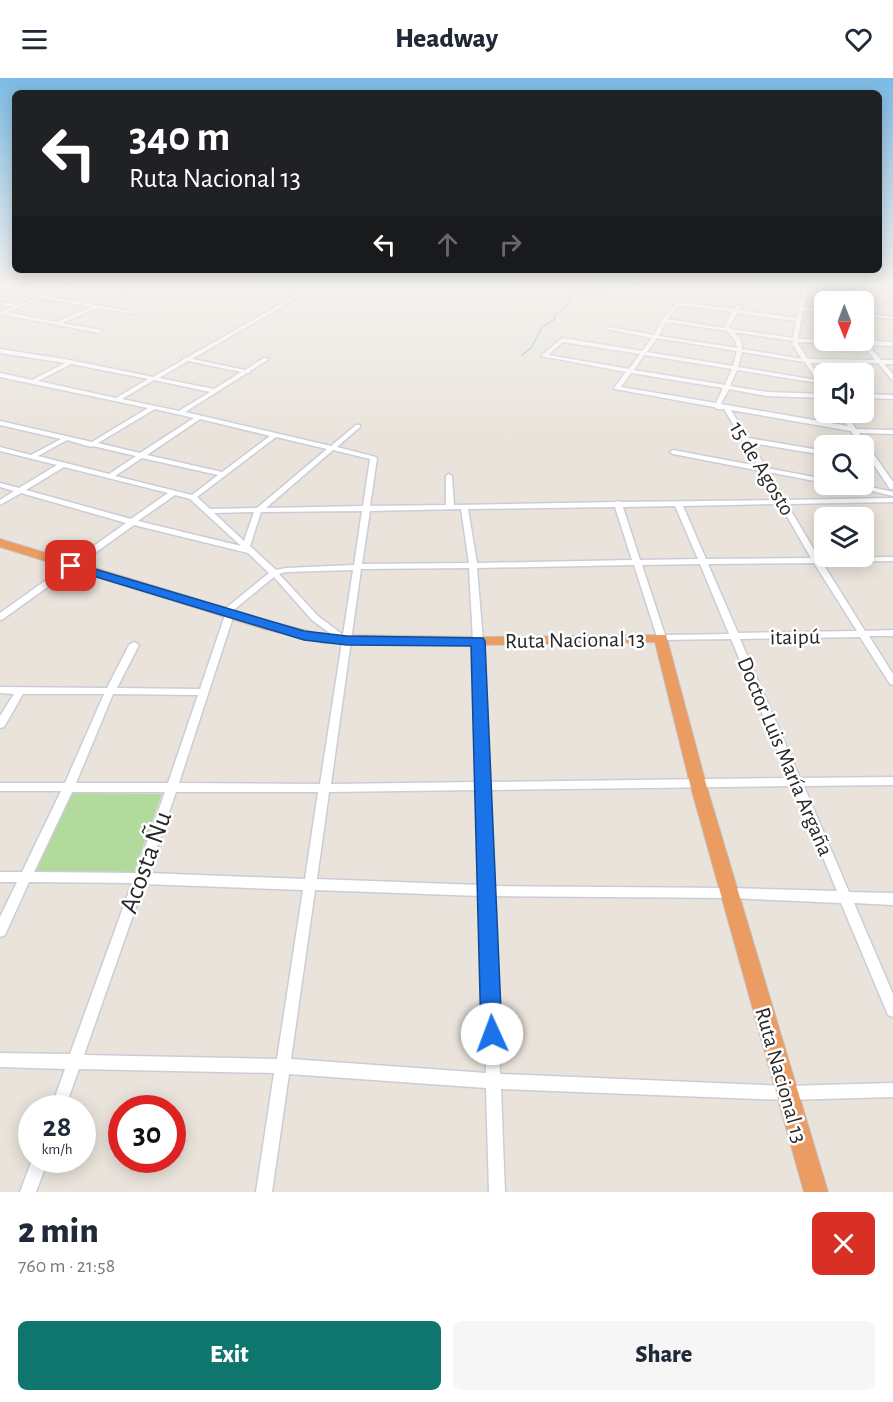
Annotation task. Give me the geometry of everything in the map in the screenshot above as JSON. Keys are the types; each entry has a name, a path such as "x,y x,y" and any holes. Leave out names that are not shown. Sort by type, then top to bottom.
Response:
{"highway":[{"name":"Ruta Nacional 13","path":"0,543 227,614 304,635 346,640 478,641 662,638 698,784 816,1192"}],"street":[{"path":"116,400 226,336"},
{"path":"893,362 806,361 656,336 617,388 853,430 893,432"},
{"path":"735,336 738,339 739,350"},
{"path":"768,336 814,341"},
{"path":"796,336 795,345 814,373"},
{"path":"814,381 562,340 544,356 767,394 814,396"},
{"path":"874,343 893,344"},
{"name":"15 de Agosto","path":"717,407 735,368 739,350"},
{"path":"0,351 11,351 216,391"},
{"path":"871,351 893,378"},
{"path":"185,359 248,372"},
{"path":"180,413 266,359"},
{"path":"33,382 70,362"},
{"path":"0,375 180,413 374,458 264,1192"},
{"path":"874,396 893,397"},
{"path":"91,445 153,408"},
{"name":"15 de Agosto","path":"727,408 814,556"},
{"path":"110,476 198,418"},
{"path":"2,423 222,474"},
{"path":"848,423 890,479 893,488"},
{"path":"249,549 258,511 358,426"},
{"path":"193,497 274,436"},
{"path":"32,457 65,439"},
{"path":"746,440 814,451"},
{"path":"0,450 193,497 274,573 315,618 346,640"},
{"path":"673,452 814,479"},
{"path":"0,503 62,465"},
{"path":"449,476 450,506"},
{"path":"0,484 132,522 249,549"},
{"path":"874,490 893,494"},
{"path":"3,612 173,493"},
{"path":"208,511 893,500"},
{"path":"618,503 662,638"},
{"name":"Doctor Luis María Argaña","path":"678,503 893,1010"},
{"path":"464,506 473,566 478,641 481,786 497,1192"},
{"path":"227,614 274,573 286,570 814,559"},
{"path":"874,559 893,559"},
{"name":"15 de Agosto","path":"821,567 893,682"},
{"name":"Acosta Ñu","path":"63,1095 172,788 227,614"},
{"name":"itaipú","path":"662,638 893,633"},
{"path":"0,931 69,787 110,691 134,645"},
{"path":"0,690 203,692"},
{"path":"0,723 20,691"},
{"path":"0,787 326,788 893,781"},
{"path":"0,877 138,878 486,891 731,893 893,899"},
{"path":"0,1060 283,1066 493,1081 786,1093 893,1090"},
{"path":"28,1192 35,1173"}],"green space":[{"path":"72,793 162,794 134,872 36,871"}],"waterway":[{"path":"522,355 531,348 537,336"}],"route":[{"path":"71,566 269,626 324,639 478,641 481,786 492,1034"}]}
